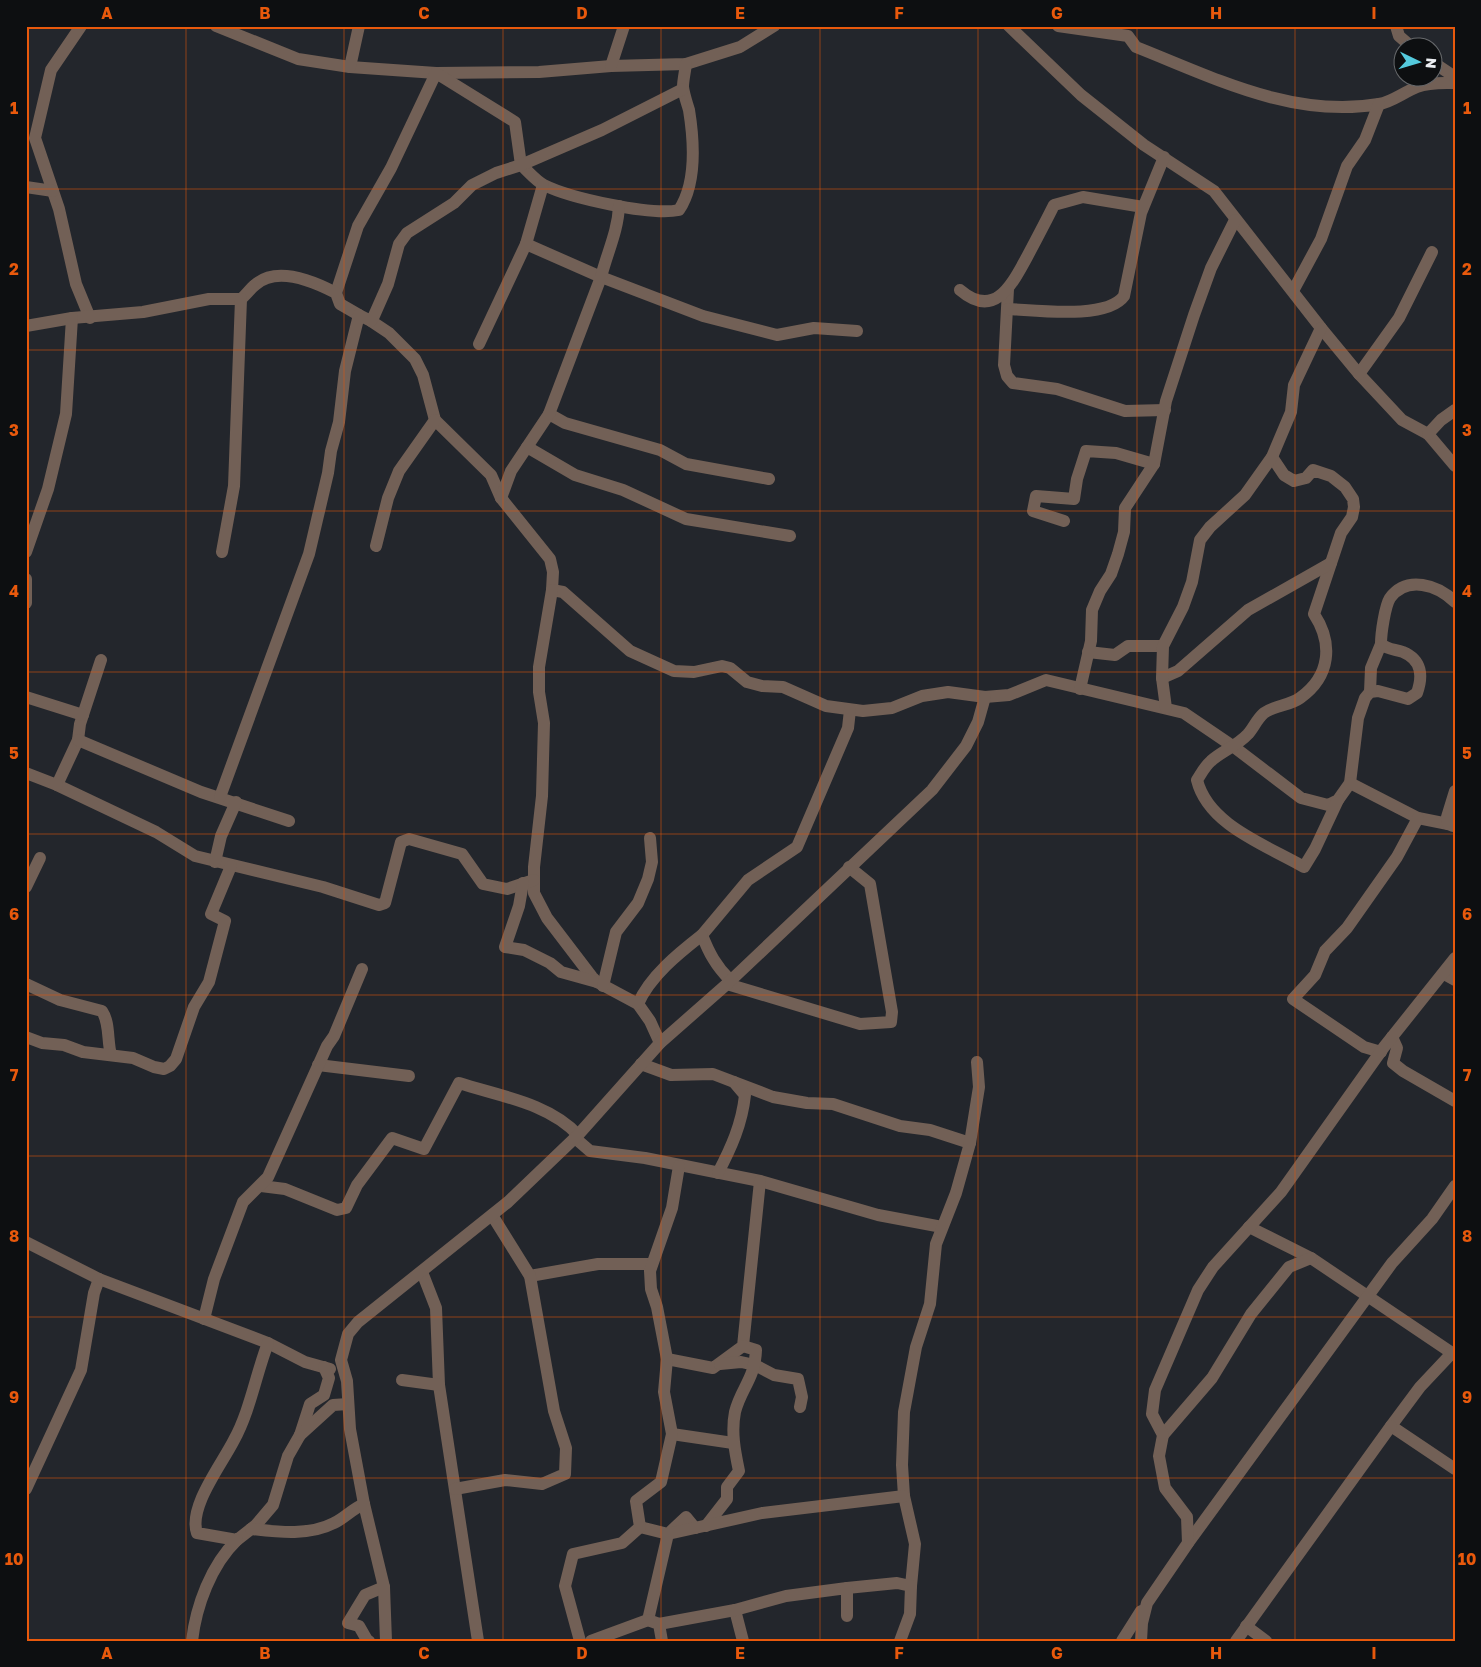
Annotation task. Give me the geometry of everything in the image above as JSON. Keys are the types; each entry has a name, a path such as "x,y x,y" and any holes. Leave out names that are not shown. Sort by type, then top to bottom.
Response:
{"street":[{"path":"80,26 51,70 35,138 59,209 76,284 90,318"},
{"path":"216,26 298,59 350,67 436,72 539,72 611,66 686,64 740,47 774,26"},
{"path":"350,67 359,26"},
{"path":"611,66 624,26"},
{"path":"1009,26 1081,95 1164,157 1214,190 1320,328 1359,374 1402,420 1428,434 1455,466"},
{"path":"1058,26 1129,31 1136,47 1214,80 1259,95 1324,105 1379,104 1408,88"},
{"path":"1396,26 1401,38"},
{"path":"436,72 515,122 521,165 543,184 619,206 666,213 678,210 686,199 692,154 689,112 683,88 686,64"},
{"path":"1444,70 1455,77"},
{"path":"436,72 391,168 358,226 336,293 340,304 389,333 415,359 423,376 435,420 491,475 501,498 550,559 553,572 552,590 539,667 539,692 544,723 543,778 529,881 505,947 524,950 561,972 600,984 638,1004 650,1021 660,1043"},
{"path":"371,321 388,284 399,244 408,233 454,203 472,185 496,173 521,165 602,130 683,88"},
{"path":"1293,291 1321,239 1347,166 1365,140 1379,104"},
{"path":"1008,309 1075,312 1112,306 1120,302 1124,296 1143,207 1164,157"},
{"path":"479,344 526,244 543,184"},
{"path":"26,187 53,191"},
{"path":"960,290 971,299 980,301 996,299 1008,289 1054,205 1083,197 1143,207"},
{"path":"501,498 512,471 549,414 601,277 606,254 618,223 619,206"},
{"path":"1080,689 1088,652 1092,610 1100,591 1112,574 1124,532 1125,508 1154,464 1165,410 1177,368 1211,268 1236,220"},
{"path":"526,244 601,277 703,316 777,334 814,328 857,331"},
{"path":"1359,374 1399,318 1432,252"},
{"path":"222,552 234,486 241,300 256,283 275,276 314,281 336,293"},
{"path":"1008,289 1004,365 1006,376 1013,383 1057,389 1125,411 1165,410"},
{"path":"26,326 72,318 90,318 142,312 210,299 241,300"},
{"path":"220,797 309,554 339,422 345,372 359,315"},
{"path":"26,552 48,489 66,414 72,318"},
{"path":"1166,708 1162,678 1163,646 1186,599 1200,540 1210,526 1245,495 1272,457 1291,412 1294,385 1320,328"},
{"path":"1428,434 1441,420 1455,410"},
{"path":"549,414 565,423 660,450 686,464 769,479"},
{"path":"376,546 388,498 399,471 435,420"},
{"path":"527,447 575,475 624,490 686,519 790,536"},
{"path":"1064,521 1033,510 1036,496 1074,499 1077,478 1086,450 1116,453 1154,464"},
{"path":"1272,457 1284,475 1294,480 1306,478 1313,470 1331,476 1345,487 1353,499 1352,518 1341,533 1314,614 1323,628 1327,644 1322,672 1313,686 1300,698 1287,705 1270,709 1259,717 1248,734 1234,747 1210,761 1197,780 1200,794 1224,822 1304,867 1315,849 1338,800 1350,783 1358,718 1370,692 1371,668 1381,644 1389,600 1397,592 1419,584 1432,586 1455,602"},
{"path":"1162,678 1178,670 1248,610 1331,564"},
{"path":"26,579 26,603"},
{"path":"552,590 562,592 630,651 674,671 694,672 722,666 730,668 747,682 762,686 782,687 826,706 850,710 892,708 922,696 948,692 985,697 1009,696 1046,680 1184,713 1234,747 1301,798 1328,805 1338,800"},
{"path":"1370,692 1378,691 1408,699 1418,693 1420,686 1421,677 1415,660 1402,652 1386,648 1381,644"},
{"path":"1088,652 1115,655 1128,646 1163,646"},
{"path":"57,785 78,740 83,715 101,660"},
{"path":"26,697 83,715"},
{"path":"386,1641 384,1587 364,1504 350,1429 345,1372 341,1360 348,1334 358,1322 492,1215 577,1136 660,1043 728,982 932,790 966,746 978,722 985,697"},
{"path":"638,1004 642,994 676,956 702,935 748,880 797,847 848,728 850,710"},
{"path":"78,740 201,792 289,821"},
{"path":"26,773 57,785 156,832 196,856 230,866 323,887 378,905 385,903 401,842 409,839 462,854 483,884 507,889 529,881"},
{"path":"1350,783 1418,818 1451,825"},
{"path":"1451,825 1447,817 1455,791"},
{"path":"215,862 221,836 236,802"},
{"path":"1381,1052 1364,1047 1293,998 1315,975 1325,952 1347,928 1397,857 1418,818"},
{"path":"600,984 616,932 638,903 648,879 652,862 650,838"},
{"path":"26,887 40,858"},
{"path":"26,1037 42,1042 64,1045 83,1052 133,1058 154,1067 164,1069 170,1066 176,1059 194,1007 209,982 226,921 211,914 230,866"},
{"path":"702,935 710,956 728,982 860,1024 891,1022 892,1012 870,884 849,867"},
{"path":"529,881 542,911 600,984"},
{"path":"507,889 520,904"},
{"path":"1163,1435 1152,1414 1155,1390 1203,1281 1281,1192 1392,1037 1455,958"},
{"path":"1455,963 1446,975 1455,980"},
{"path":"204,1319 214,1279 244,1202 268,1177 318,1065 334,1036 362,969"},
{"path":"26,984 60,1000 102,1011 107,1022 111,1055"},
{"path":"1392,1037 1397,1048 1393,1063 1455,1102"},
{"path":"900,1641 910,1614 915,1544 904,1496 902,1465 904,1412 916,1347 930,1304 936,1244 956,1193 970,1143 978,1094 977,1062"},
{"path":"641,1064 671,1075 713,1074 773,1097 807,1103 833,1104 900,1126 930,1130 970,1143"},
{"path":"318,1065 409,1076"},
{"path":"718,1173 733,1144 744,1109 745,1095 734,1082"},
{"path":"261,1186 284,1189 338,1210 346,1208 357,1185 392,1138 424,1149 459,1083 544,1110 568,1123 590,1152 645,1158 718,1173 760,1182 878,1215 942,1227"},
{"path":"640,1526 636,1501 661,1482 672,1434 664,1392 667,1360 657,1307 651,1289 650,1272 672,1208 679,1166"},
{"path":"667,1360 713,1368 743,1346 760,1182"},
{"path":"1122,1641 1188,1543 1392,1263 1432,1219 1455,1186"},
{"path":"455,1489 505,1480 542,1484 565,1474 566,1448 554,1410 530,1276 492,1215"},
{"path":"1236,1641 1420,1387 1454,1354 1369,1295 1311,1258 1250,1227"},
{"path":"26,1242 99,1279 268,1343 305,1362 345,1372"},
{"path":"1188,1543 1187,1517 1166,1488 1159,1456 1163,1435 1212,1378 1250,1314 1289,1267 1311,1258"},
{"path":"530,1276 598,1264 652,1264"},
{"path":"422,1272 436,1308 440,1385 478,1641"},
{"path":"26,1489 80,1370 94,1293 99,1279"},
{"path":"237,1540 197,1533 194,1524 198,1503 236,1438 268,1343"},
{"path":"700,1527 727,1499 727,1487 739,1471 733,1443 735,1412 755,1365 756,1350 743,1346"},
{"path":"717,1365 741,1362 755,1365 774,1375 798,1378 802,1396 800,1407"},
{"path":"192,1641 194,1622 203,1596 226,1551 251,1529 273,1505 288,1456 300,1435 310,1404 324,1395 327,1388 329,1378 324,1367"},
{"path":"402,1380 440,1385"},
{"path":"300,1435 333,1405 348,1404"},
{"path":"1391,1426 1455,1469"},
{"path":"672,1434 733,1443"},
{"path":"640,1526 668,1534 762,1514 904,1496"},
{"path":"251,1529 280,1533 317,1529 334,1523 356,1507 364,1504"},
{"path":"580,1641 565,1586 573,1554 622,1544 640,1526"},
{"path":"662,1641 653,1622 668,1534"},
{"path":"591,1641 653,1622 735,1610 786,1596 897,1583 911,1586"},
{"path":"370,1641 366,1640 359,1626 348,1623 365,1594 384,1587"},
{"path":"846,1588 847,1616"},
{"path":"1141,1641 1142,1623 1147,1603"},
{"path":"735,1610 743,1641"},
{"path":"1246,1626 1266,1641"}]}
